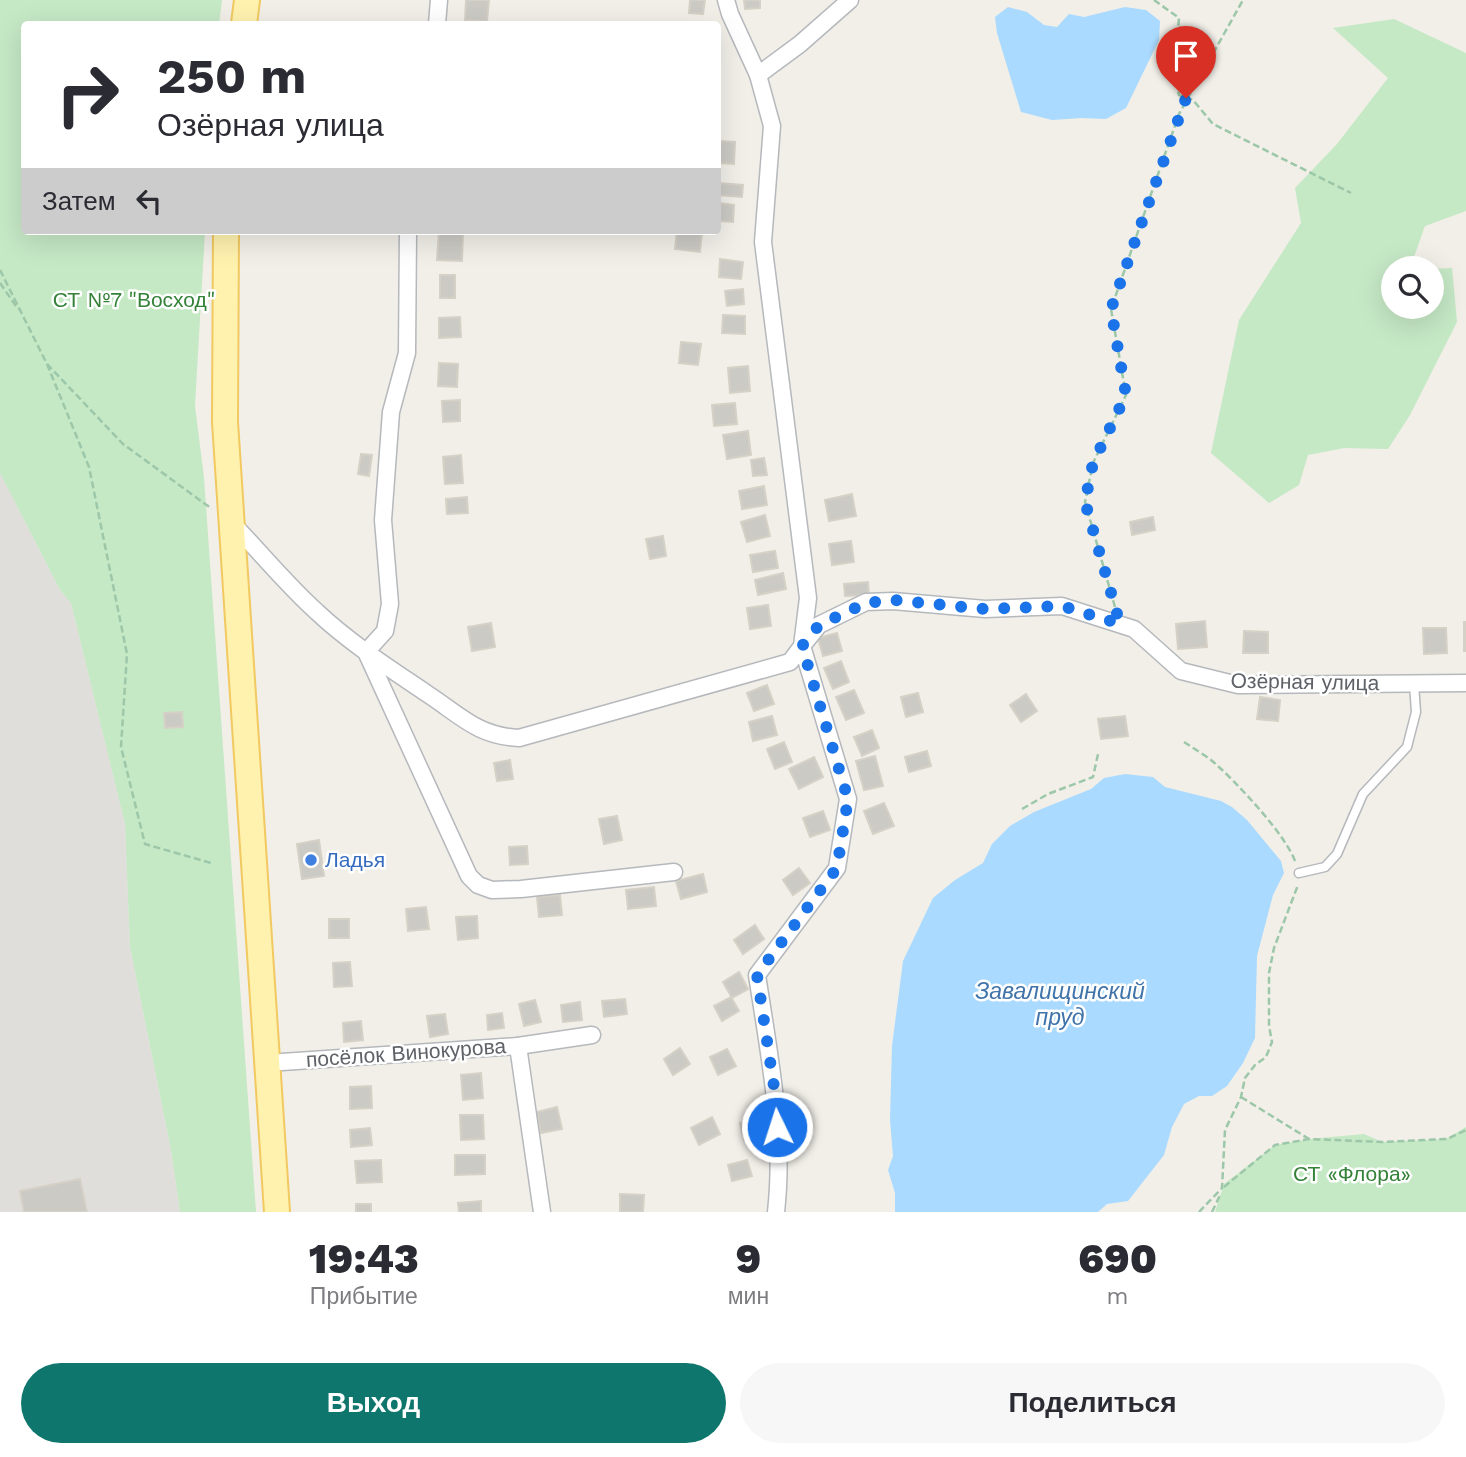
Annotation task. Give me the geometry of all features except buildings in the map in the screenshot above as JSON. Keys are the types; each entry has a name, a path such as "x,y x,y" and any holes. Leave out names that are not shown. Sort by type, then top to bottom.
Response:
{"main road":[{"path":"244,21 247,0"},
{"path":"226,235 225,422 277,1212"}],"street":[{"path":"437,21 439,0"},
{"path":"726,0 758,75 772,126 763,242 805,562 808,598 802,646 848,799 837,868 757,975 776,1100 779,1180 776,1212"},
{"path":"758,75 800,44 850,0"},
{"path":"408,235 407,353 391,412 383,520 390,604 385,631 366,652 469,876 478,885 492,890 521,889 674,872"},
{"name":"Озёрная улица","path":"232,523 316,612 366,652 481,731 501,737 519,738 790,662 819,625 866,603 893,600 985,609 1062,606 1134,629 1181,671 1238,685 1466,683"},
{"name":"посёлок Винокурова","path":"267,1063 518,1046 592,1035"},
{"name":"посёлок Винокурова","path":"518,1046 542,1212"}],"lane":[{"path":"1299,873 1325,867 1337,854 1363,794 1407,747 1416,712 1414,684"}],"path":[{"path":"1154,0 1179,18 1174,75 1179,95 1193,100 1213,124 1351,193"},
{"path":"1120,624 1085,502 1093,463 1126,395 1111,309 1186,98 1244,0"},
{"path":"0,271 47,364 89,467 127,654 121,747 145,844 211,863"},
{"path":"0,283 24,319"},
{"path":"47,364 124,444 232,523"},
{"path":"1184,742 1213,761 1254,804 1293,852 1299,873 1297,889 1274,948 1269,973 1269,1026 1272,1042 1266,1057 1255,1065 1245,1078 1241,1097 1225,1130 1223,1188 1212,1212"},
{"path":"1022,809 1048,794 1093,776 1098,754"},
{"path":"1241,1097 1309,1139"},
{"path":"1199,1212 1223,1188 1275,1145 1309,1139 1382,1142 1447,1139 1466,1130"}],"shaded area":[{"path":"0,473 60,590 71,603 125,824 130,947 171,1150 180,1212 0,1212"}],"green space":[{"name":"СТ №7 \"Восход\"","path":"0,0 222,0 219,21 21,21 21,235 205,235 195,406 204,478 256,1212 180,1212 171,1150 130,947 125,824 71,603 60,590 0,473"},
{"path":"1394,19 1466,53 1466,211 1425,226 1414,256 1381,256 1381,319 1444,319 1444,268 1452,268 1457,322 1410,415 1388,449 1344,448 1308,455 1299,485 1269,503 1211,453 1239,320 1301,223 1295,188 1337,144 1388,78 1333,28"},
{"name":"СТ «Флора»","path":"1466,1127 1466,1212 1215,1212 1224,1184 1275,1145 1364,1134 1382,1142 1446,1139"}],"water":[{"path":"1008,7 1027,12 1044,25 1057,27 1069,14 1084,17 1125,7 1146,10 1160,21 1159,40 1126,108 1106,119 1052,120 1021,112 997,33 995,17"},
{"name":"Завалищинский пруд","path":"1125,774 1153,777 1165,787 1221,801 1232,807 1247,820 1281,861 1284,873 1273,895 1257,956 1255,1038 1243,1063 1227,1086 1212,1096 1199,1096 1184,1104 1172,1127 1164,1155 1128,1201 1107,1204 1098,1212 895,1212 895,1193 888,1170 893,1156 890,1120 892,1046 903,961 933,898 955,880 983,863 992,844 1010,826 1034,812 1091,789 1104,778"}],"place":[{"name":"Ладья","path":"311,860"}],"route":[{"path":"777,1127 776,1100 757,975 837,868 848,799 802,646 819,625 866,603 893,600 985,609 1062,606 1120,624 1085,502 1093,463 1126,395 1111,309 1186,98"}]}
